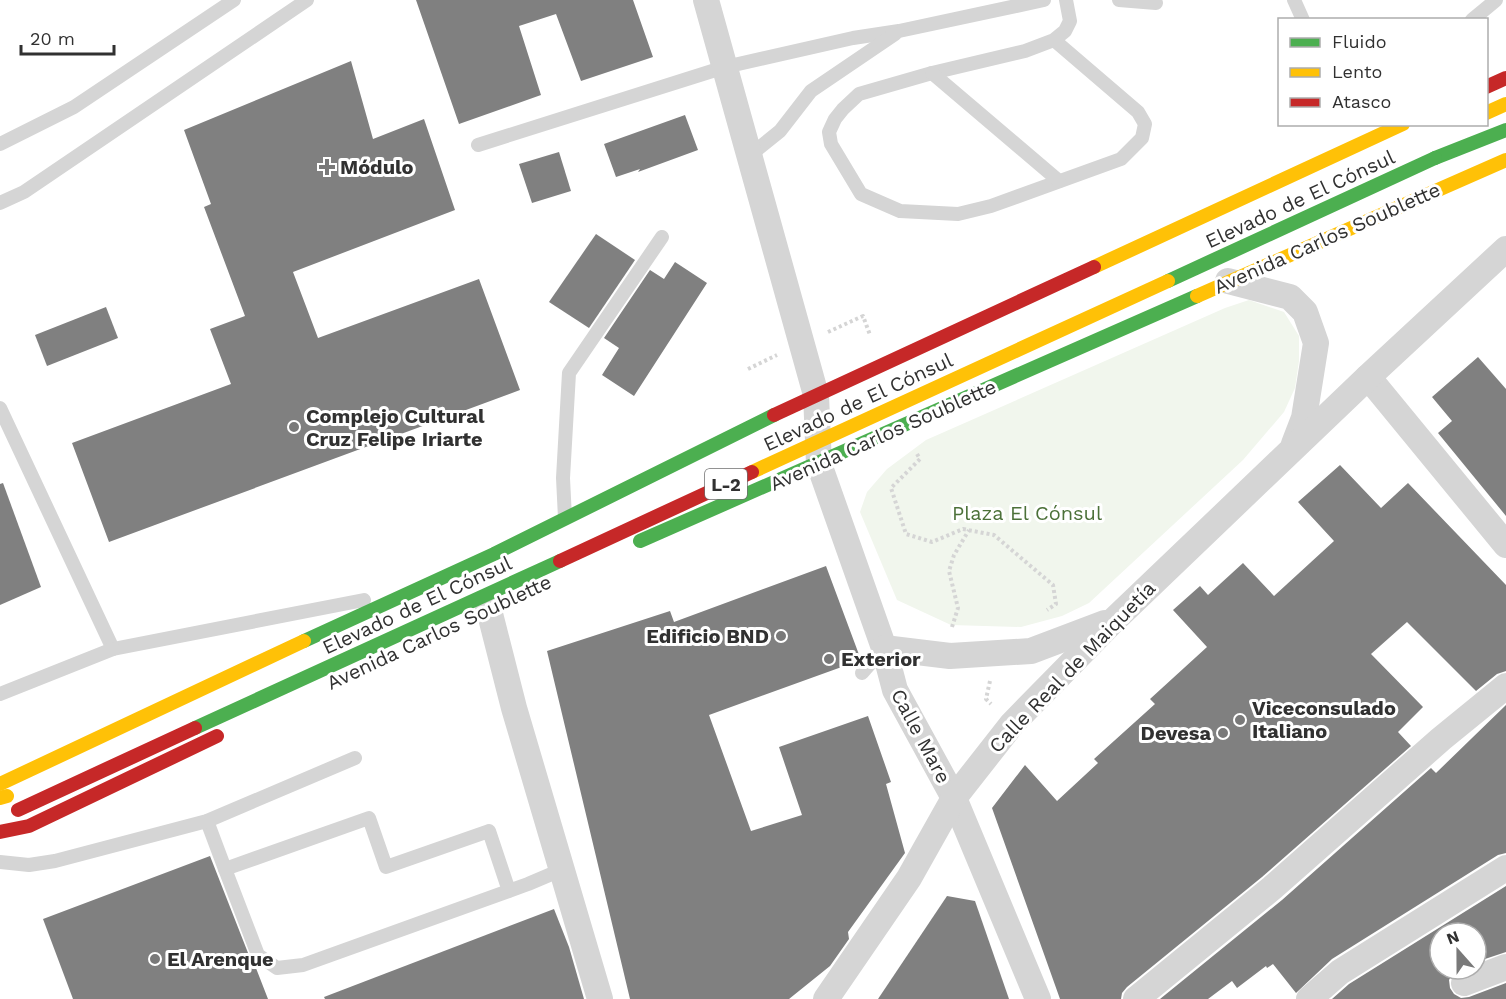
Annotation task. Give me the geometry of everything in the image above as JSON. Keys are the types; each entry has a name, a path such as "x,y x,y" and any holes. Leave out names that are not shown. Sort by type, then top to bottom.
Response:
{"street":[{"name":"Calle Mare","path":"706,0 816,395 819,464 884,648 895,690 954,798 1038,999"},
{"path":"1488,86 1506,78"},
{"path":"1488,112 1506,104"},
{"name":"L-2","path":"0,783 416,590 816,395 1399,126"},
{"name":"Elevado de El Cónsul","path":"0,819 1435,158 1506,130"},
{"name":"Avenida Carlos Soublette","path":"627,547 1506,160"},
{"name":"Calle Real de Maiquetía","path":"826,999 909,878 954,798 1012,724 1114,620 1466,284 1506,249"},
{"path":"1466,284 1506,263"},
{"name":"Calle Real de Maiquetía","path":"1228,281 1290,297 1305,312 1316,343 1304,418 1291,451"},
{"path":"1368,377 1506,545"},
{"name":"Elevado de El Cónsul","path":"802,431 834,416"},
{"name":"Avenida Carlos Soublette","path":"349,673 488,606 595,560"},
{"path":"488,606 513,708 600,999"},
{"path":"884,648 950,656 1031,651 1114,620"},
{"path":"1136,999 1272,888 1441,739 1506,686"},
{"path":"0,832 29,826 232,729"},
{"path":"0,798 18,791"},
{"path":"1309,999 1340,972 1505,870"},
{"path":"1464,983 1506,967"}],"lane":[{"path":"0,144 74,107 234,0"},
{"path":"0,203 24,192 307,0"},
{"path":"478,145 725,67 853,38 899,31 1044,0"},
{"path":"1054,40 1138,112 1144,124 1143,138 1121,159 991,206 958,214 900,211 861,194 831,144 829,132 843,109 859,94 932,73 1025,51 1054,40 1065,31 1070,21 1066,0"},
{"path":"1119,0 1156,3"},
{"path":"1294,0 1302,18"},
{"path":"1474,18 1496,0"},
{"path":"749,156 780,131 811,91 899,31"},
{"path":"932,73 1059,181"},
{"path":"1346,151 1368,126"},
{"path":"565,518 563,478 569,373 662,237"},
{"path":"0,408 113,649"},
{"path":"0,694 113,649 416,590"},
{"path":"862,673 884,648"},
{"path":"0,862 29,865 55,861 207,821 355,758"},
{"path":"225,869 369,818 386,867 489,831 509,891"},
{"path":"207,821 258,955 278,968 303,965 561,870"}],"green space":[{"name":"Plaza El Cónsul","path":"1249,300 1284,312 1299,336 1299,361 1295,388 1284,412 1243,460 1089,603 1062,616 1021,627 951,625 897,600 860,512 867,492 887,469 926,440 1225,308"}],"building":[{"path":"416,0 633,0 653,57 581,81 556,14 519,26 541,95 459,124"},
{"path":"351,61 373,139 424,119 455,210 293,272 318,338 479,279 520,390 109,542 72,443 231,384 210,329 245,316 204,207 211,204 184,130"},
{"path":"685,115 698,150 638,172 640,169 616,177 604,144"},
{"path":"559,152 571,191 532,203 519,164"},
{"path":"596,234 635,260 589,328 549,302"},
{"path":"675,262 707,283 634,396 602,375 619,348 604,338 650,270 664,279"},
{"path":"106,307 118,338 47,366 35,335"},
{"path":"1478,357 1506,389 1506,516 1438,433 1452,421 1432,397"},
{"path":"1340,465 1381,508 1408,483 1506,585 1506,671 1497,674 1476,691 1407,622 1371,654 1423,707 1398,732 1411,746 1262,877 1127,987 1121,999 1060,999 992,808 1025,765 1057,801 1098,763 1094,759 1155,704 1150,699 1207,647 1173,610 1200,586 1208,595 1243,563 1274,596 1334,541 1298,502"},
{"path":"3,483 41,587 0,605 0,484"},
{"path":"826,566 861,660 709,715 751,831 802,815 779,747 868,716 891,782 886,784 905,853 848,932 849,939 830,966 789,999 630,999 547,651 670,611 674,622"},
{"path":"1506,705 1506,853 1498,855 1332,959 1296,993 1273,964 1267,968 1266,966 1237,988 1232,981 1208,999 1160,999 1282,900 1431,768 1436,773"},
{"name":"El Arenque","path":"210,856 268,999 73,999 43,919"},
{"path":"1506,886 1506,952 1488,958 1488,921 1450,921"},
{"path":"947,896 975,901 1009,999 878,999"},
{"name":"El Arenque","path":"554,909 569,947 584,999 325,999 324,997"},
{"path":"1428,935 1428,981 1449,981 1454,994 1461,998 1506,983 1506,999 1332,999 1349,984"}],"traffic: fast":[{"path":"1435,158 1506,130"},
{"path":"1168,281 1435,158"},
{"path":"640,541 1197,296"},
{"path":"304,641 494,554 774,415"},
{"path":"195,728 560,561"}],"traffic: slow":[{"path":"1488,112 1506,104"},
{"path":"1094,267 1399,126"},
{"path":"1197,296 1506,160"},
{"path":"752,472 1168,281"},
{"path":"0,784 304,641"},
{"path":"0,798 7,796"}],"traffic: jam":[{"path":"1488,86 1506,78"},
{"path":"774,415 1094,267"},
{"path":"560,561 752,472"},
{"path":"18,810 195,728"},
{"path":"0,832 29,826 217,736"}],"place":[{"name":"Módulo","path":"327,167"},
{"name":"Complejo Cultural Cruz Felipe Iriarte","path":"294,427"},
{"name":"Edificio BND","path":"781,636"},
{"name":"Exterior","path":"829,659"},
{"name":"Viceconsulado Italiano","path":"1240,720"},
{"name":"Devesa","path":"1223,733"},
{"name":"El Arenque","path":"155,959"}]}
